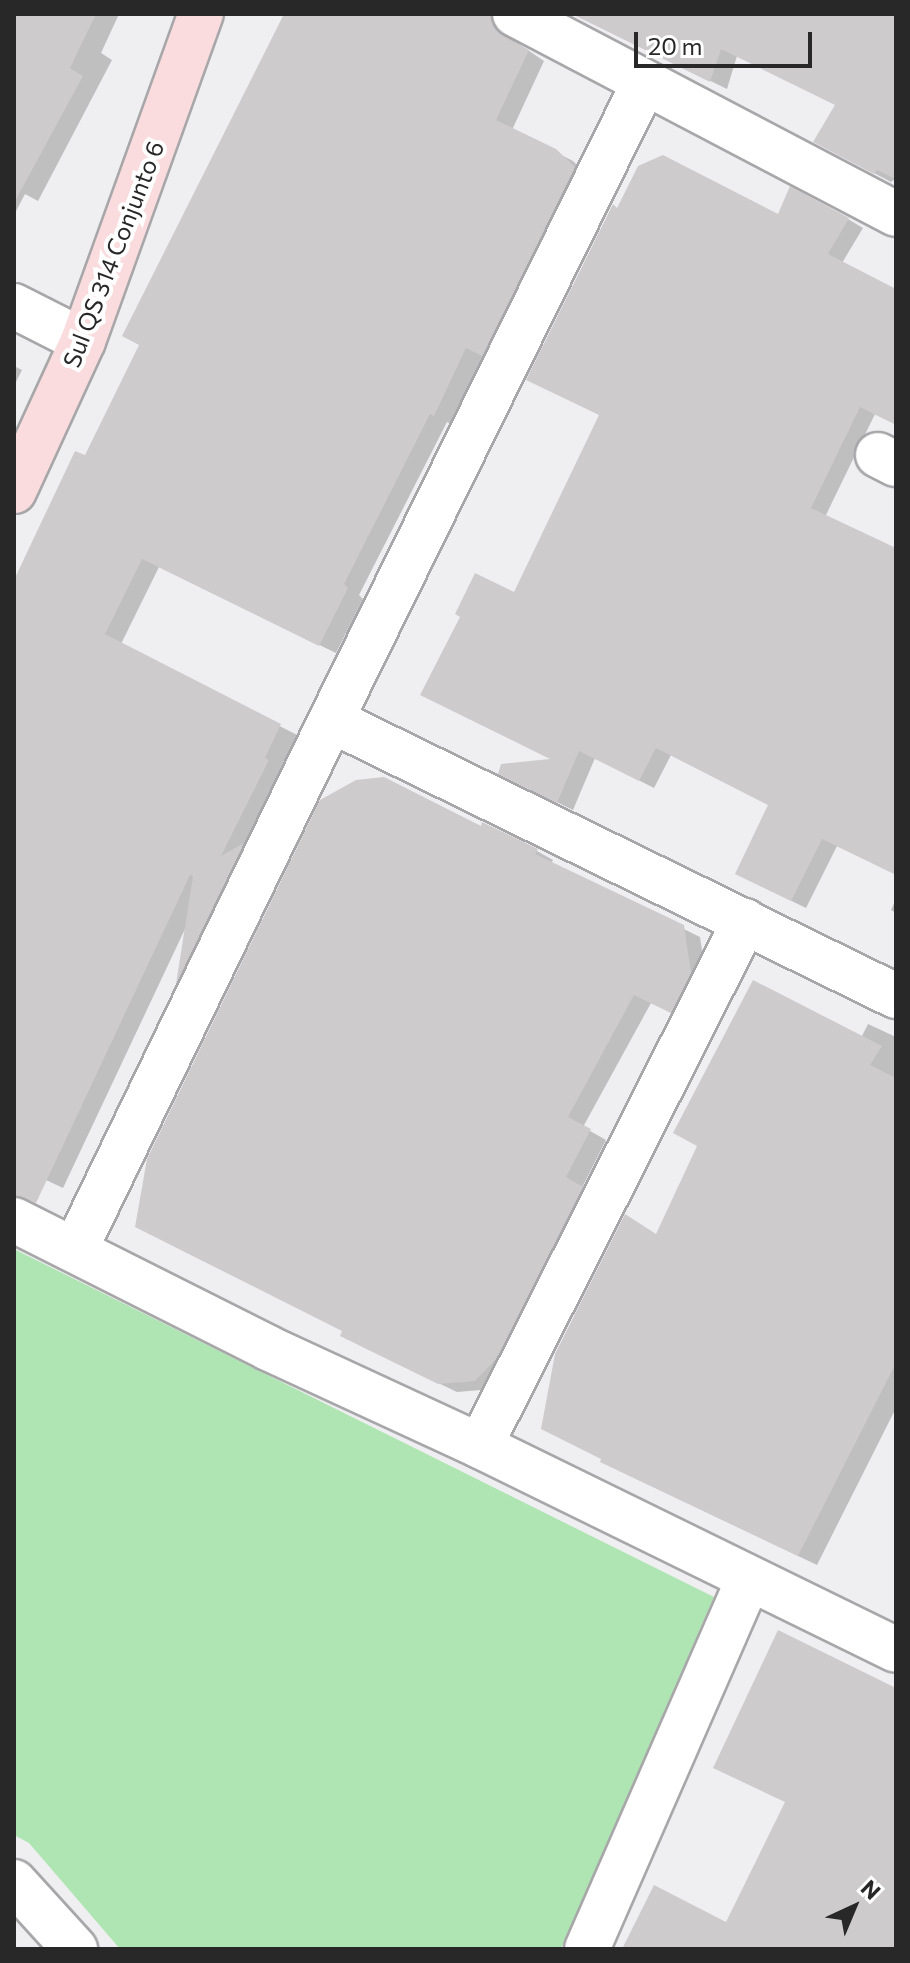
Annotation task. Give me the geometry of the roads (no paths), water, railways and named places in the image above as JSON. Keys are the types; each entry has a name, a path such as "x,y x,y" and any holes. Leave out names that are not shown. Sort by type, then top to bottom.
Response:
{"street":[{"name":"Sul QS 314 Conjunto 6","path":"14,491 83,341 201,14"},
{"path":"515,14 896,214"},
{"path":"75,1250 644,83"},
{"path":"14,306 83,341"},
{"path":"331,720 896,996"},
{"path":"480,1446 745,921"},
{"path":"14,1220 268,1348 480,1446 896,1650"},
{"path":"587,1949 749,1579"},
{"path":"14,1882 75,1949"}]}
